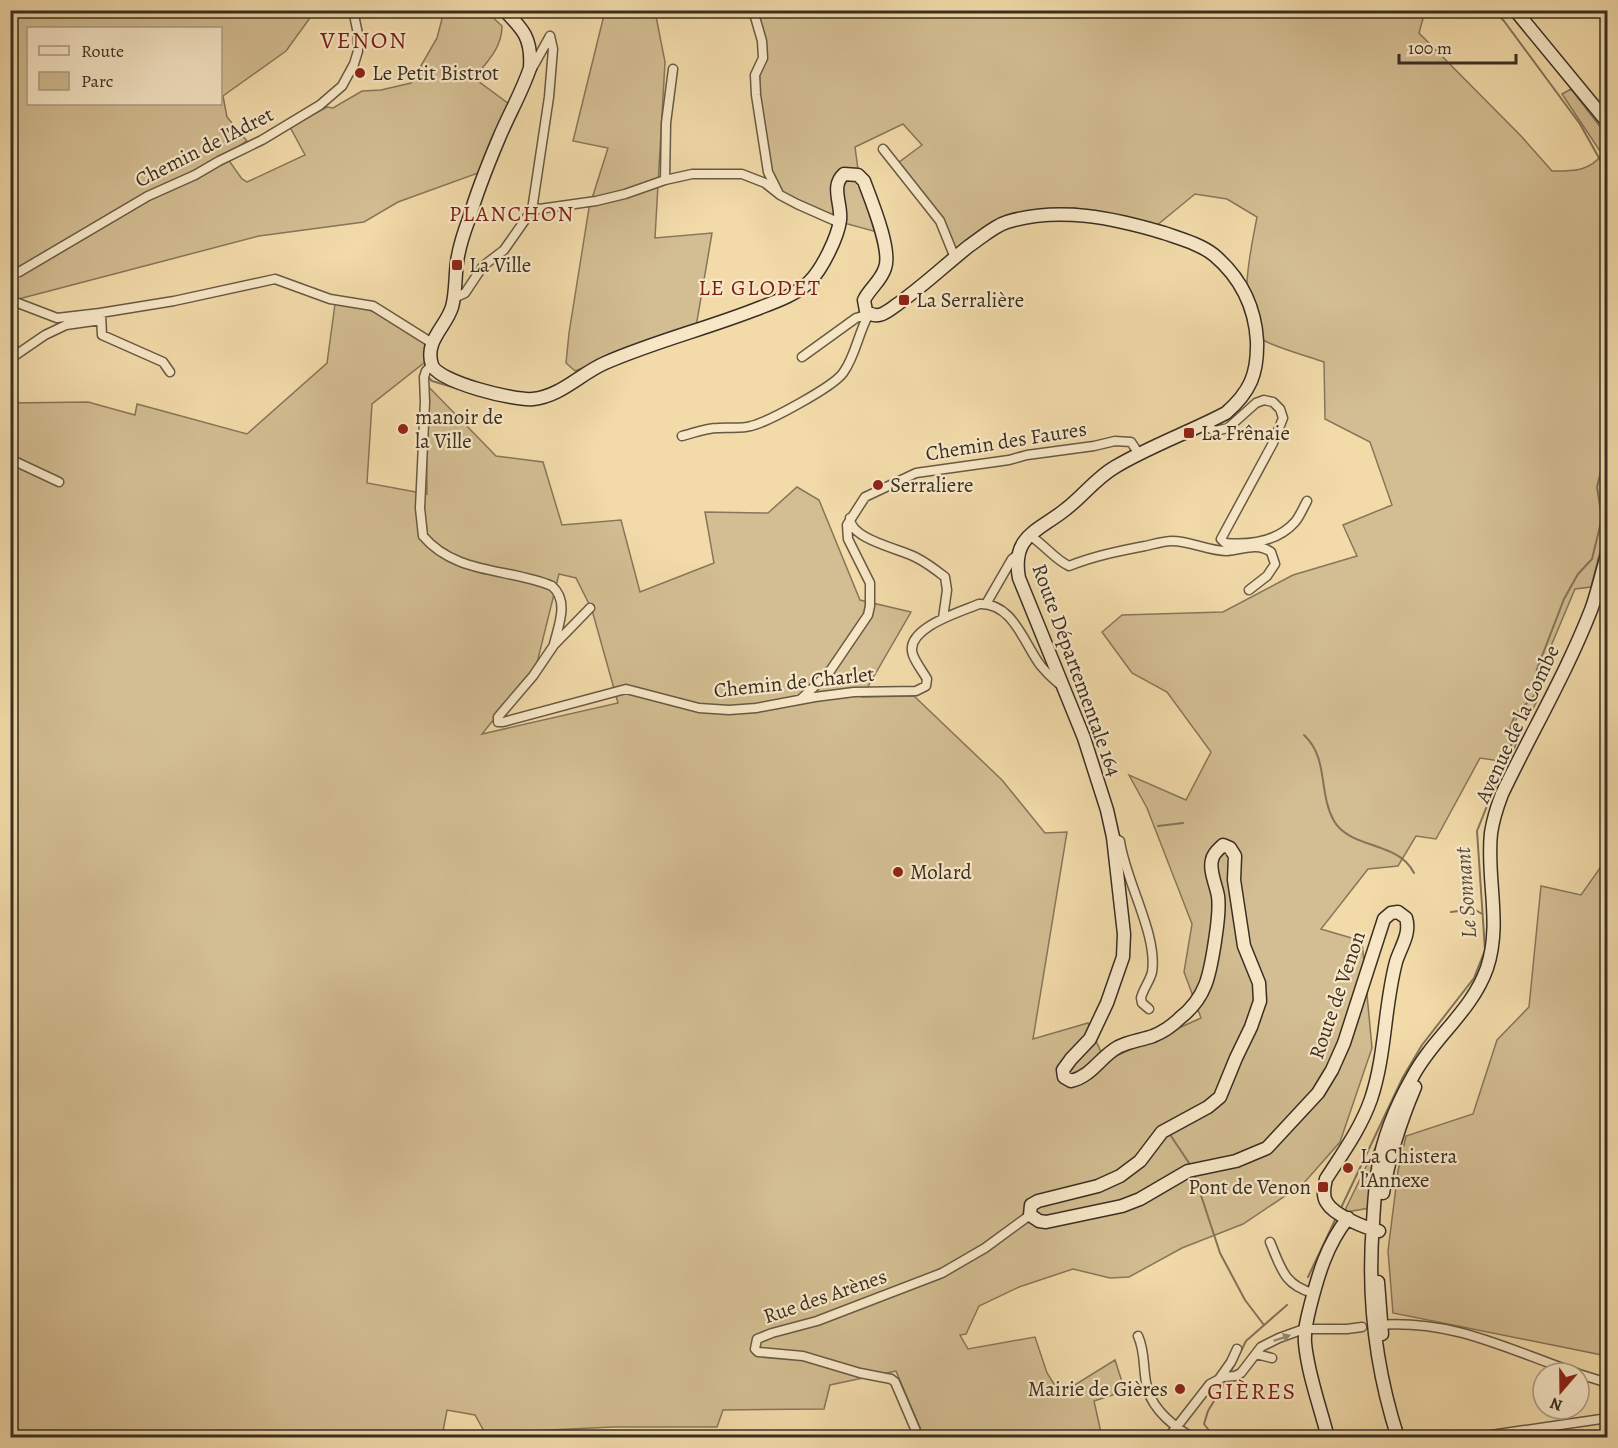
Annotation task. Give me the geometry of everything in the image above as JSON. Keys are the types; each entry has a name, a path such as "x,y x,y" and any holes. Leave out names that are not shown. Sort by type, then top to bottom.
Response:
{"street":[{"name":"Chemin de l'Adret","path":"10,274 19,272 148,196 195,175 262,140 320,105 342,86 354,64 358,51 358,34 353,10"},
{"path":"504,10 527,36 531,52 526,78"},
{"path":"753,10 762,41 763,58 755,75 756,95 768,172 780,195"},
{"path":"1515,10 1608,123"},
{"path":"454,298 465,293 483,266 504,250 532,210 549,97 553,49 550,36 526,78 485,173 469,218 457,261 451,311 432,343 432,365 438,373 475,388 521,399 549,395 602,364 646,346 770,304 802,287 817,271 834,240 840,223 841,210 836,185 838,179 844,174 858,175 864,181 887,253 886,266 880,280 864,300 864,306 869,314"},
{"path":"665,180 666,123 673,69"},
{"path":"883,149 940,221 955,258"},
{"path":"532,210 597,201 692,174 742,174 765,183 780,195 840,223"},
{"name":"Route Départementale 164","path":"869,314 881,315 895,306 984,235 1005,222 1039,214 1073,214 1107,219 1189,241 1212,254 1233,274 1245,292 1252,310 1257,347 1253,381 1240,401 1227,413 1113,468 1089,487 1074,503 1029,535 1017,555 1020,578 1089,753 1107,810 1113,837 1124,934 1123,957 1107,1003 1090,1039 1063,1070 1064,1077 1071,1082 1082,1078 1119,1047 1161,1032 1181,1018 1196,1003 1209,977 1219,910 1211,860 1223,845 1230,848 1235,856 1234,880 1244,946 1259,983 1258,1008 1220,1097 1208,1107 1167,1129 1130,1170 1098,1186 1038,1201 1031,1205 1030,1215"},
{"path":"10,359 45,335 66,325 275,279 330,299 373,306 432,343"},
{"path":"10,300 57,318 101,317"},
{"path":"802,357 855,318 869,314"},
{"path":"682,436 715,428 751,426 781,414 802,402 841,376 854,353 862,327 869,314"},
{"path":"101,317 102,335 163,362 170,372"},
{"path":"432,365 424,377 420,508 423,536 440,551 463,564 552,586 558,591 562,602 554,645"},
{"path":"1204,425 1215,431 1228,428 1256,403 1264,400 1273,402 1281,409 1282,418 1273,443 1221,539 1225,543 1259,542 1276,536 1295,522 1307,501"},
{"name":"Chemin des Faures","path":"850,517 865,497 916,473 1009,460 1114,441 1131,442 1139,454"},
{"path":"10,459 59,482"},
{"path":"850,517 853,526 867,537 915,556 945,577 947,590 943,618"},
{"path":"801,700 828,674 868,615 870,583 848,539 847,525 850,517"},
{"path":"1029,535 1040,541 1058,561 1069,566 1118,551 1172,541 1193,544 1205,549 1227,551 1264,547 1271,552 1275,564 1268,576 1249,590"},
{"name":"Avenue de la Combe","path":"1372,1326 1370,1270 1376,1230 1378,1169 1395,1112 1426,1054 1436,1046 1477,990 1487,968 1494,928 1491,835 1495,814 1506,786 1591,610 1608,552"},
{"path":"1017,555 1012,559 986,604 1004,612 1017,627 1040,665 1058,683 1062,683"},
{"name":"Chemin de Charlet","path":"554,645 533,676 498,717 498,721 503,722 626,689 709,709 729,710 756,708 854,692 916,691 926,686 927,679 912,655 912,648 923,631 943,618 979,604 986,604"},
{"path":"554,645 590,608"},
{"path":"1113,837 1120,841 1122,856 1148,935 1151,975 1141,998 1142,1003 1149,1009"},
{"name":"Route de Venon","path":"1030,1215 1039,1221 1046,1222 1122,1206 1140,1199 1192,1170 1236,1161 1267,1148 1318,1093 1344,1043 1384,919 1391,913 1398,912 1406,918 1408,930 1396,962 1380,1064 1371,1100 1323,1187 1326,1203 1341,1215"},
{"name":"Rue des Arènes","path":"919,1437 895,1382 891,1379 860,1373 803,1356 758,1352 755,1349 758,1340 772,1333 818,1321 942,1273 985,1248 1030,1215"},
{"path":"1341,1215 1377,1215"},
{"path":"1341,1215 1376,1230"},
{"path":"1328,1437 1310,1376 1304,1329 1316,1280 1341,1215"},
{"path":"1270,1242 1289,1281 1301,1290 1314,1293"},
{"path":"1168,1437 1210,1384 1221,1378 1241,1374 1258,1351 1279,1338 1304,1329 1347,1329 1413,1323 1463,1332 1547,1361"},
{"path":"1372,1326 1384,1386 1398,1437"},
{"path":"1372,1326 1405,1437"},
{"path":"1138,1336 1143,1349 1146,1383 1150,1395 1166,1419 1193,1437"},
{"path":"1221,1378 1221,1373 1231,1362 1237,1349"},
{"path":"1258,1351 1272,1358"},
{"path":"1591,1377 1606,1382 1608,1406"},
{"path":"1486,1437 1608,1418"}],"green space":[{"path":"10,11 315,11 286,51 223,96 227,117 247,141 225,155 242,179 247,182 305,155 290,127 327,107 333,108 362,91 381,90 411,83 437,38 444,11 486,11 502,26 497,48 474,78 509,104 481,172 398,202 364,222 259,236 11,301"},
{"path":"605,11 655,11 665,62 655,238 712,233 696,327 662,337 575,371 566,363 569,333 589,208 608,148 573,141"},
{"path":"755,11 1425,11 1419,33 1522,137 1552,171 1586,167 1602,154 1562,94 1571,89 1605,133 1607,139 1608,464 1605,473 1607,475 1608,520 1591,587 1575,589 1551,646 1541,676 1538,699 1533,709 1516,720 1516,744 1507,762 1480,758 1436,839 1416,836 1398,866 1368,869 1321,929 1362,941 1372,1048 1340,1142 1303,1184 1243,1224 1182,1248 1129,1277 1110,1278 1073,1269 1019,1287 979,1306 966,1334 960,1335 968,1349 1035,1337 1047,1373 1054,1384 1070,1388 1115,1360 1125,1391 1094,1401 1102,1437 924,1437 896,1371 830,1385 824,1409 723,1410 717,1427 613,1427 485,1433 475,1415 447,1410 442,1437 11,1437 10,403 88,402 135,415 137,404 247,434 327,363 335,304 369,310 382,315 427,343 425,362 372,404 367,483 427,494 426,384 496,456 543,462 562,525 621,520 640,592 714,563 705,512 768,513 797,487 819,500 860,600 911,612 862,697 914,696 1002,780 1045,833 1067,832 1033,1039 1088,1023 1105,1061 1201,1018 1184,972 1192,924 1147,808 1129,775 1186,800 1211,752 1167,692 1132,673 1102,632 1122,615 1223,612 1293,575 1357,556 1343,525 1392,505 1370,442 1325,419 1324,362 1269,343 1254,331 1249,317 1247,282 1257,217 1227,199 1195,194 1156,226 1075,208 1020,213 954,252 943,219 898,163 922,145 903,124 855,147 860,184 877,232 844,223 785,195 773,177 759,88 760,72 767,57","holes":["559,574 576,578 592,610 618,703 482,734 536,667"]},
{"path":"1607,858 1607,1356 1393,1313 1388,1251 1398,1171 1406,1136 1473,1114 1497,1040 1529,1007 1541,886 1581,895"},
{"path":"1378,1142 1380,1143 1370,1208 1346,1212 1346,1208"}],"waterway":[{"name":"Le Sonnant","path":"1493,10 1504,21 1580,124 1608,174"},
{"path":"427,376 432,381 459,389"},
{"name":"Le Sonnant","path":"1340,1210 1403,1077 1422,1045 1474,978 1485,950 1477,831 1512,743 1510,728 1515,715 1534,696 1537,669 1564,599 1578,574 1592,559 1602,518 1597,487 1602,467 1608,458"},
{"path":"1304,735 1317,754 1329,810 1340,829 1358,840 1398,856 1414,873"},
{"path":"1158,826 1183,823"},
{"path":"1451,912 1474,909 1482,914"},
{"path":"1169,1133 1191,1166"},
{"path":"1194,1174 1220,1253 1245,1300 1264,1325"},
{"name":"Le Sonnant","path":"1308,1277 1336,1218"},
{"name":"Le Sonnant","path":"1230,1373 1246,1341 1287,1305"},
{"name":"Le Sonnant","path":"1215,1438 1204,1424 1208,1411 1226,1381"}],"place":[{"name":"Le Petit Bistrot","path":"360,73"},
{"name":"La Ville","path":"457,265"},
{"name":"La Serralière","path":"904,300"},
{"name":"manoir de la Ville","path":"403,429"},
{"name":"La Frênaie","path":"1189,433"},
{"name":"Serraliere","path":"878,485"},
{"name":"Molard","path":"898,872"},
{"name":"La Chistera l’Annexe","path":"1348,1168"},
{"name":"Pont de Venon","path":"1323,1187"},
{"name":"Mairie de Gières","path":"1180,1389"}],"district":[{"name":"VENON","path":"364,40"},
{"name":"PLANCHON","path":"512,214"},
{"name":"LE GLODET","path":"760,288"},
{"name":"GIÈRES","path":"1252,1391"}]}
